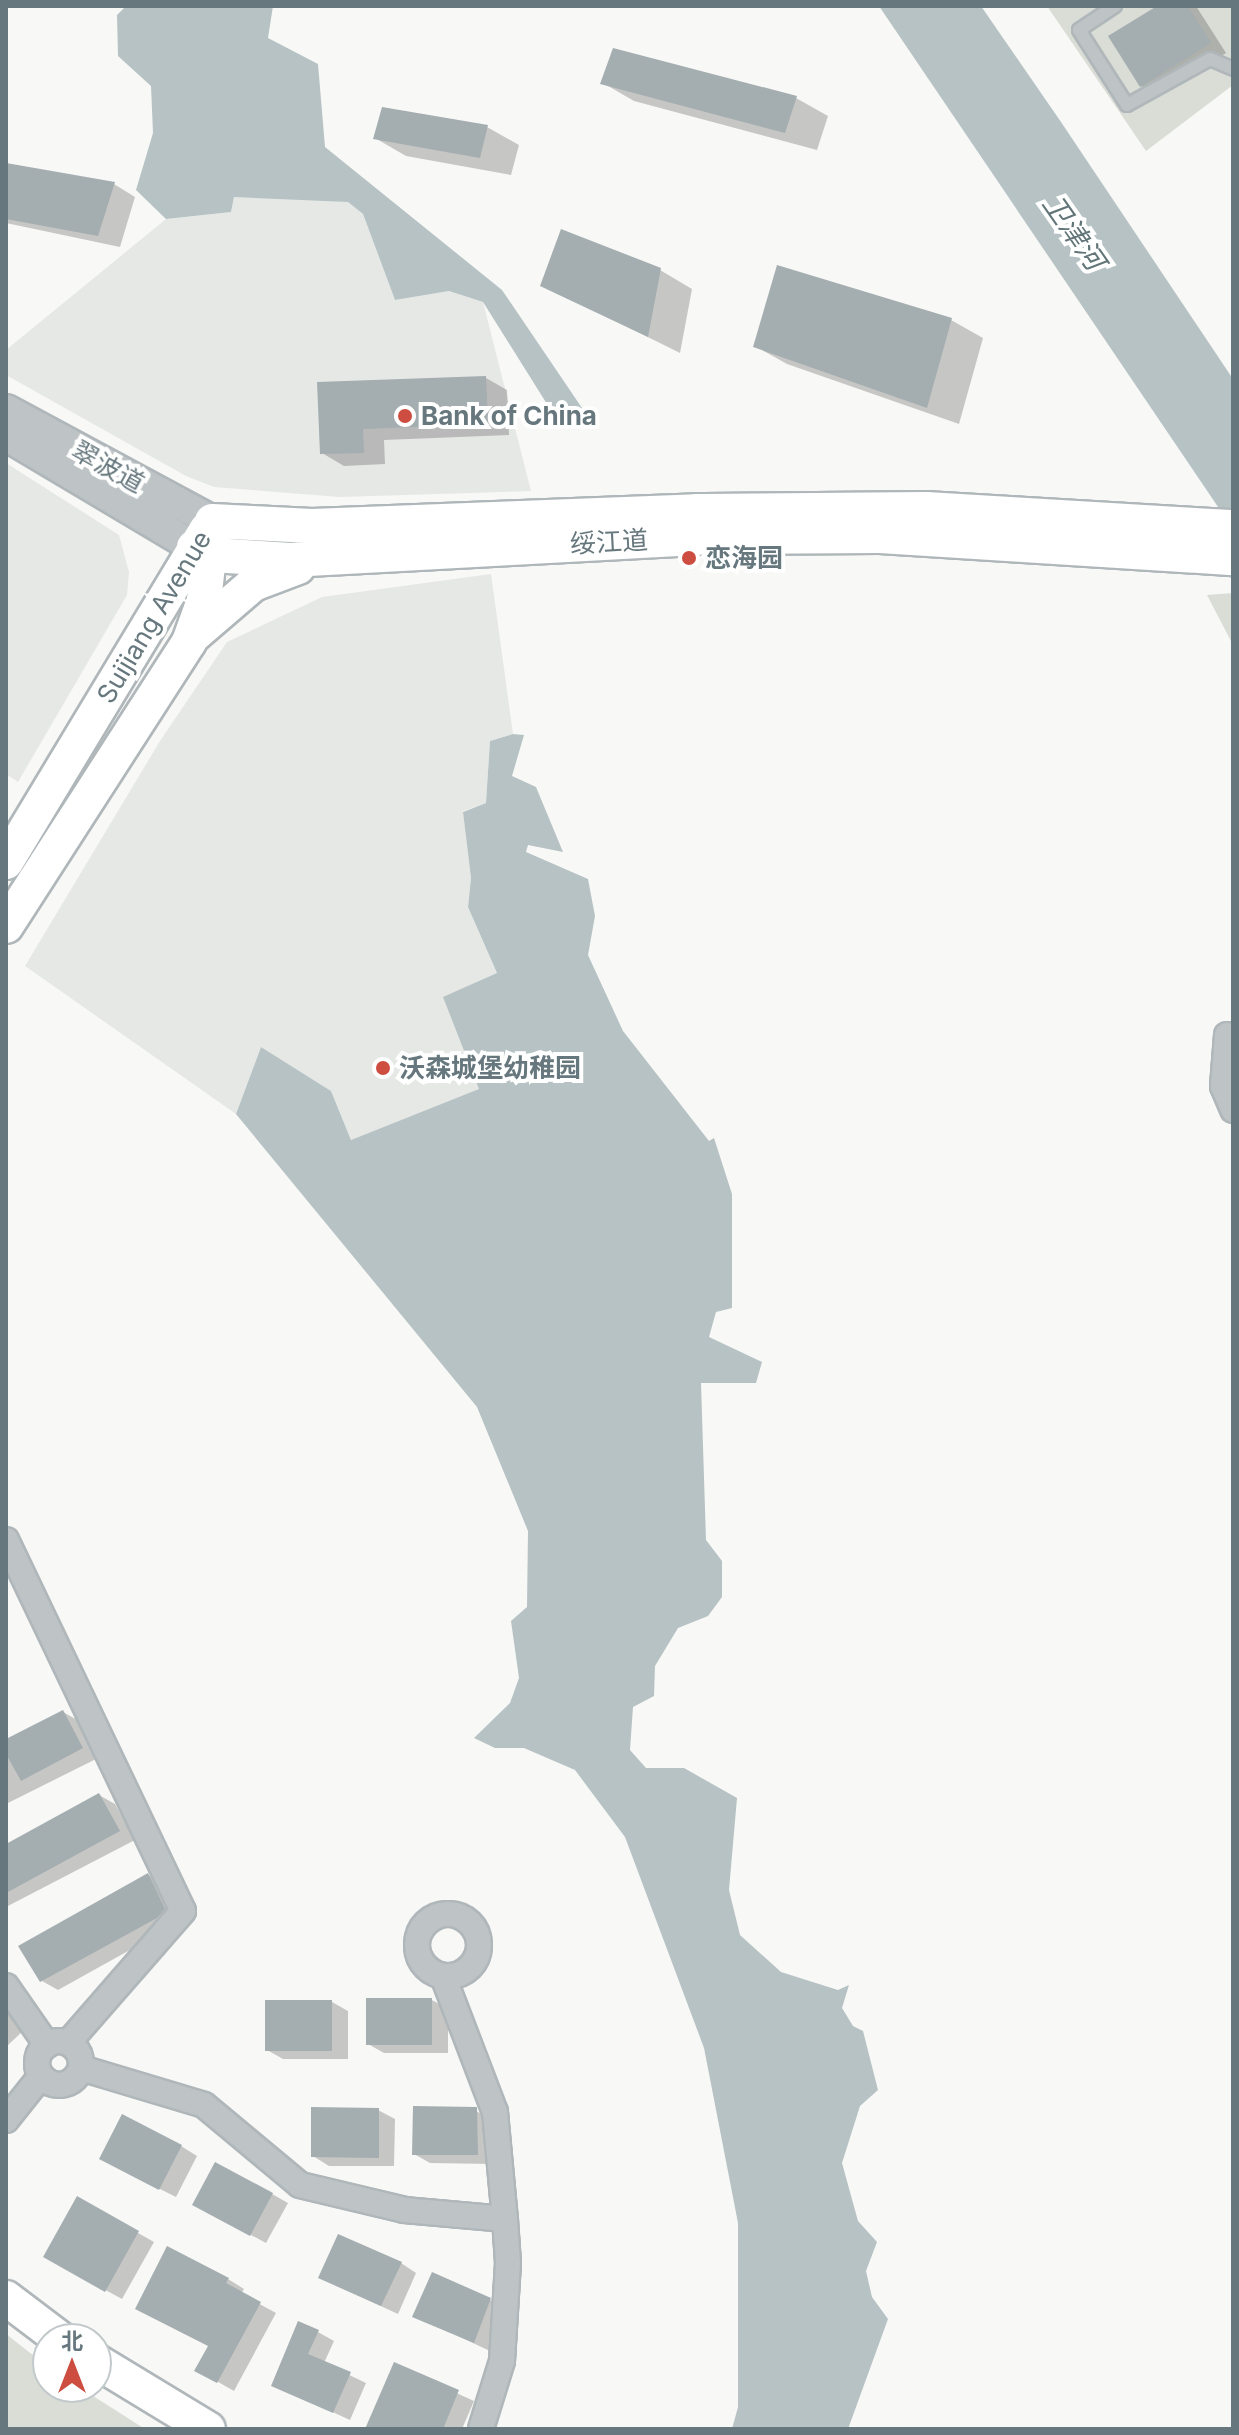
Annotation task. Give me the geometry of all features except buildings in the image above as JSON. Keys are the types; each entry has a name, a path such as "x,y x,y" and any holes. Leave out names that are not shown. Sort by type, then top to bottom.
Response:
{"main road":[{"name":"绥江道","path":"206,541 312,526 840,509 1199,524 1228,548"},
{"name":"绥江道","path":"206,541 290,560 708,537 880,536 1228,548"},
{"name":"Suijiang Avenue","path":"6,862 150,621 206,541"},
{"name":"Suijiang Avenue","path":"6,926 189,642 206,541"},
{"path":"189,642 253,584 334,556"},
{"path":"6,2298 39,2323"},
{"path":"6,2316 32,2333"},
{"path":"112,2371 208,2429"},
{"path":"112,2383 186,2429"}],"street":[{"name":"翠波道","path":"6,410 206,541"},
{"name":"翠波道","path":"6,435 206,541"},
{"path":"1227,1035 1223,1086 1233,1110"},
{"path":"6,1540 183,1911 57,2044 38,2056 41,2076 52,2085 67,2085 81,2068 79,2053 57,2044 6,1986"},
{"path":"443,1976 495,2112 505,2219 508,2263 502,2361 481,2429"},
{"path":"81,2068 204,2105 300,2185 405,2210 505,2219"},
{"path":"6,2120 41,2076"}],"lane":[{"path":"1115,6 1079,30 1127,105 1210,59 1233,69"}],"shaded area":[{"path":"1047,6 1233,6 1233,85 1146,151"},
{"path":"268,195 348,202 363,214 395,300 449,291 483,302 531,491 340,497 214,487 186,476 6,375 6,350 166,219 231,212 234,197"},
{"path":"6,463 119,535 129,572 127,595 18,782 6,774"},
{"path":"491,574 513,734 490,741 486,803 463,811 471,878 468,907 497,973 444,998 480,1089 351,1140 331,1091 261,1047 236,1114 25,966 160,741 227,642 322,597"},
{"path":"1233,593 1233,645 1207,595"},
{"path":"6,2334 32,2354 32,2403 104,2403 145,2429 6,2429"}],"water":[{"path":"126,6 273,6 268,38 318,64 325,147 502,290 582,408 577,417 557,420 483,302 449,291 395,300 363,214 348,202 234,197 231,212 166,219 136,190 153,133 151,86 118,56 117,15"},
{"name":"卫津河","path":"879,6 981,6 1061,122 1233,379 1233,529"},
{"path":"513,734 524,735 512,776 536,787 563,852 528,845 526,852 588,879 595,916 588,955 623,1031 709,1141 714,1138 732,1194 732,1308 716,1312 709,1337 762,1362 756,1383 701,1383 706,1540 722,1561 722,1597 708,1616 678,1628 655,1666 654,1696 633,1707 630,1750 646,1768 684,1768 737,1798 729,1890 740,1935 781,1972 838,1990 849,1985 842,2008 853,2026 863,2031 878,2090 860,2106 842,2163 858,2221 877,2242 866,2271 872,2297 888,2319 848,2429 732,2429 738,2407 738,2223 704,2048 625,1837 575,1770 524,1748 495,1748 474,1738 510,1703 519,1678 511,1621 527,1607 528,1531 477,1407 236,1114 261,1047 331,1091 351,1140 479,1089 443,997 497,973 468,907 471,878 463,812 486,803 490,741"}],"place":[{"name":"Bank of China","path":"405,416"},
{"name":"恋海园","path":"689,558"},
{"name":"沃森城堡幼稚园","path":"383,1068"}]}
